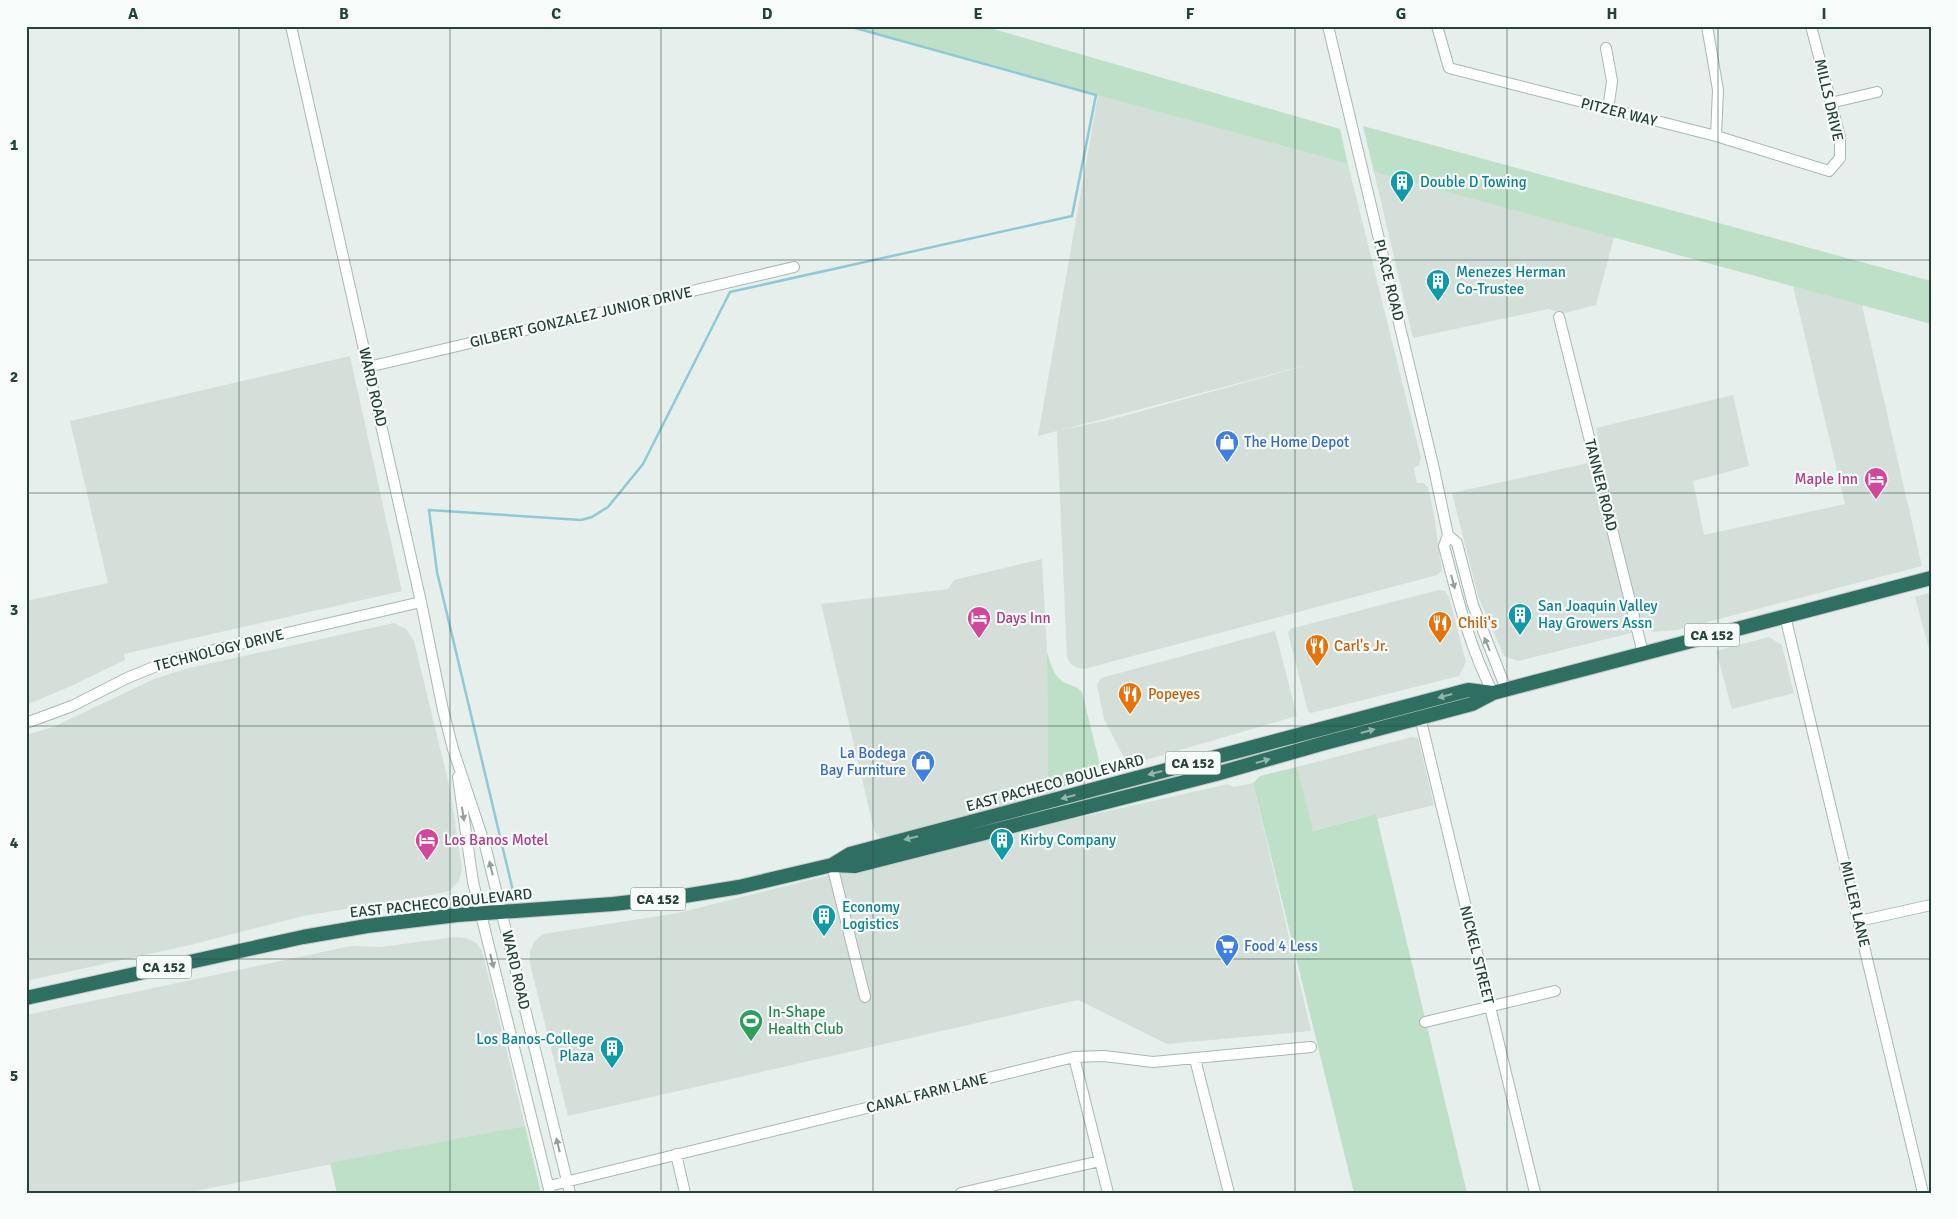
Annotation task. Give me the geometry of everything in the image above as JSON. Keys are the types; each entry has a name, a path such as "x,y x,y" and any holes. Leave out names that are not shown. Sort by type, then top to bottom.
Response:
{"highway":[{"name":"EAST PACHECO BOULEVARD","path":"26,998 302,937 405,920 613,904 684,896 739,887 832,865 855,866 1181,783 1472,704 1500,691 1931,578"},
{"name":"EAST PACHECO BOULEVARD","path":"832,865 850,854 1382,712 1468,690 1500,691"}],"street":[{"name":"WARD ROAD","path":"290,26 453,749 474,882 481,914 550,1189"},
{"name":"PLACE ROAD","path":"1328,26 1434,469 1448,535 1444,546 1479,666 1500,691"},
{"name":"PITZER WAY","path":"1438,26 1449,68 1716,136 1829,171"},
{"path":"1707,26 1718,90 1716,136"},
{"name":"MILLS DRIVE","path":"1811,26 1840,137 1840,158 1829,171"},
{"path":"1606,48 1612,81 1608,110"},
{"path":"1830,103 1877,92"},
{"name":"GILBERT GONZALEZ JUNIOR DRIVE","path":"368,368 794,267"},
{"name":"TANNER ROAD","path":"1559,318 1643,653"},
{"name":"PLACE ROAD","path":"1448,535 1457,543 1473,605 1500,691"},
{"name":"TECHNOLOGY DRIVE","path":"26,723 72,706 127,678 171,660 421,602"},
{"name":"MILLER LANE","path":"1785,616 1923,1193"},
{"name":"NICKEL STREET","path":"1420,717 1535,1193"},
{"name":"WARD ROAD","path":"453,749 485,845 570,1193"},
{"path":"832,865 865,997"},
{"path":"1859,921 1931,905"},
{"path":"1425,1022 1555,991"},
{"name":"CANAL FARM LANE","path":"550,1189 567,1181 1074,1057 1104,1056 1153,1062 1311,1047"},
{"path":"1074,1057 1108,1193"},
{"path":"1195,1059 1229,1193"},
{"path":"676,1154 685,1193"},
{"path":"961,1193 1100,1161"}],"shaded area":[{"path":"1098,95 1348,164 1421,458 1419,465 1414,468 1417,483 1423,483 1428,487 1442,571 1437,575 1084,669 1077,668 1070,663 1067,657 1057,431 1038,436","holes":["1322,361 1113,419 1061,430"]},
{"path":"1374,172 1614,237 1596,305 1565,313 1548,309 1413,338"},
{"path":"1793,286 1862,305 1922,566 1677,630 1653,632 1647,629 1518,661 1504,656 1478,596 1452,493 1602,460 1596,428 1733,395 1749,466 1693,481 1704,535 1845,504"},
{"path":"350,356 402,591 124,654 125,660 26,705 26,601 108,583 70,421"},
{"path":"1042,559 1047,652 1048,794 883,838 878,836 874,830 821,604 948,589 954,580"},
{"path":"1438,590 1445,591 1449,597 1466,662 1459,676 1311,713 1308,711 1288,633 1290,629"},
{"path":"1931,594 1931,656 1915,597"},
{"path":"394,623 406,629 414,641 450,789 462,869 459,881 449,891 303,916 190,945 26,981 26,735 53,727 154,679 185,669"},
{"path":"1275,631 1297,716 1135,763 1123,756 1104,719 1097,685 1101,678"},
{"path":"1769,637 1782,645 1794,693 1732,709 1716,651"},
{"path":"1412,737 1418,738 1434,805 1377,819 1376,814 1312,831 1297,767"},
{"path":"1253,783 1311,1031 1167,1044 1078,1000 568,1116 530,964 530,952 534,942 543,934 678,913 882,862 1228,784 1234,787"},
{"path":"455,937 475,942 482,950 525,1126 185,1193 26,1193 26,1015 351,946 381,947"}],"green space":[{"path":"846,26 983,26 1340,129 1348,164"},
{"path":"1363,126 1931,281 1931,324 1374,172"},
{"path":"1047,652 1056,675 1065,683 1082,692 1100,765 1096,772 1048,794"},
{"path":"1297,767 1313,831 1376,814 1467,1193 1354,1193 1253,783 1260,776"},
{"path":"525,1126 541,1193 337,1193 330,1163"}],"waterway":[{"path":"513,891 437,572 429,510 581,520 592,517 608,507 643,464 730,292 1072,216 1096,95 848,26"}],"place":[{"name":"Double D Towing","path":"1402,203"},
{"name":"Menezes Herman Co-Trustee","path":"1438,302"},
{"name":"The Home Depot","path":"1227,463"},
{"name":"Maple Inn","path":"1876,500"},
{"name":"San Joaquin Valley Hay Growers Assn","path":"1520,636"},
{"name":"Days Inn","path":"979,639"},
{"name":"Chili's","path":"1440,644"},
{"name":"Carl's Jr.","path":"1317,667"},
{"name":"Popeyes","path":"1130,715"},
{"name":"La Bodega Bay Furniture","path":"923,783"},
{"name":"Los Banos Motel","path":"427,861"},
{"name":"Kirby Company","path":"1002,861"},
{"name":"Economy Logistics","path":"824,937"},
{"name":"Food 4 Less","path":"1227,967"},
{"name":"In-Shape Health Club","path":"751,1042"},
{"name":"Los Banos-College Plaza","path":"612,1069"}]}
